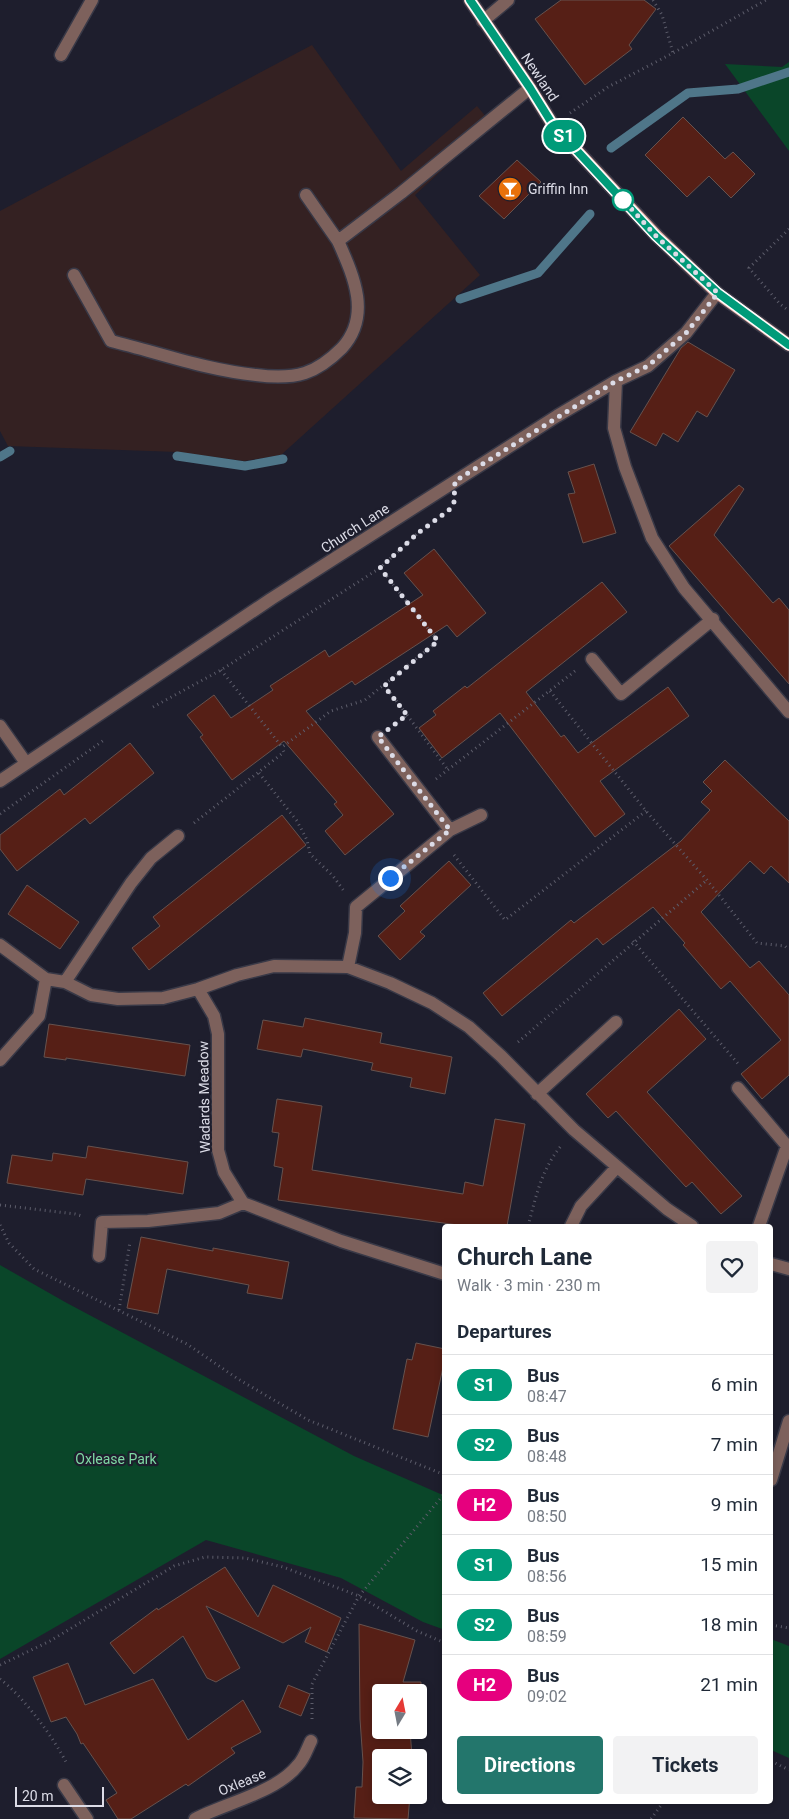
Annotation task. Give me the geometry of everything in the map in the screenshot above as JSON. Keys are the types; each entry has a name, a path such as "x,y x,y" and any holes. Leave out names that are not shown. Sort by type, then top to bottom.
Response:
{"main road":[{"name":"Newland","path":"470,0 553,125 656,236 718,293 789,346"}],"street":[{"path":"62,54 92,0"},
{"path":"483,21 508,0"},
{"path":"338,241 530,88"},
{"path":"74,275 111,341 198,366 242,374 275,377 304,374 328,363 345,344 356,323 358,297 353,275 338,241 306,195"},
{"name":"Church Lane","path":"0,781 271,599 549,421 616,381 648,366 686,333 718,293"},
{"path":"616,381 614,428 625,467 652,538 684,588 713,619 789,712"},
{"path":"592,659 621,694 713,619"},
{"path":"0,726 26,763"},
{"path":"378,737 420,792 445,834"},
{"path":"348,968 355,933 356,907 445,834 481,815"},
{"path":"65,982 131,882 151,858 178,836"},
{"path":"0,945 46,980 65,982 91,995 118,999 163,998 198,989 237,974 274,966 348,968 390,983 432,1003 469,1028 501,1056 574,1130 667,1209 689,1224"},
{"path":"0,1060 39,1016 46,980"},
{"name":"Wadards Meadow","path":"198,989 214,1016 218,1034 218,1150 224,1172 243,1203"},
{"path":"537,1094 616,1022"},
{"path":"738,1088 787,1146 760,1224"},
{"path":"572,1224 581,1206 617,1167"},
{"path":"99,1256 102,1222 148,1222 218,1213 243,1203 341,1241 442,1273"},
{"path":"773,1265 789,1269"},
{"path":"775,1457 789,1421"},
{"name":"Oxlease","path":"195,1819 216,1808 278,1783 299,1765 311,1741"},
{"path":"64,1785 87,1819"}],"path":[{"path":"653,0 662,15 672,53"},
{"path":"553,125 608,87 766,0"},
{"path":"789,229 749,268 780,304 789,311"},
{"path":"151,708 221,670 380,568 418,533"},
{"path":"282,747 331,711 365,700 438,641 380,568"},
{"path":"420,792 592,659"},
{"path":"178,836 259,774 284,752 221,670"},
{"path":"384,686 448,770"},
{"path":"550,691 646,811 707,880 757,943 785,946 789,950"},
{"path":"378,737 407,715"},
{"path":"0,814 112,734"},
{"path":"259,774 297,821 307,840 310,854 333,876 356,907"},
{"path":"445,834 505,920 646,811"},
{"path":"501,1056 633,941 707,880"},
{"path":"633,941 740,1067 738,1088"},
{"path":"785,946 789,942"},
{"path":"529,1224 549,1160 574,1130"},
{"path":"0,1205 74,1214 102,1222"},
{"path":"119,1310 134,1222"},
{"path":"0,1225 9,1243 34,1269 187,1344 238,1378 308,1420 442,1474"},
{"path":"311,1741 312,1684 359,1596 442,1497"},
{"path":"0,1665 50,1641 174,1566 204,1558 245,1558 282,1567 359,1596 417,1630 442,1642"},
{"path":"773,1625 789,1628"},
{"path":"0,1679 16,1693 58,1748 68,1766 64,1785"},
{"path":"773,1763 789,1770"},
{"path":"651,1819 662,1804"}],"shaded area":[{"path":"312,45 401,171 477,106 492,124 415,195 480,275 281,455 244,461 178,452 8,446 0,431 0,211"}],"green space":[{"path":"789,62 789,151 725,64 782,67"},
{"name":"Oxlease Park","path":"0,1265 65,1302 354,1456 442,1495 442,1629 423,1622 341,1578 206,1540 0,1659"},
{"path":"773,1640 789,1646 789,1758 773,1751"}],"building":[{"path":"561,0 644,0 656,9 629,45 632,49 585,85 535,19"},
{"path":"683,117 725,159 733,152 755,174 731,198 709,176 687,197 645,155"},
{"name":"Griffin Inn","path":"517,160 541,182 504,219 479,196"},
{"path":"688,342 735,370 707,417 697,411 678,442 663,433 656,446 630,432 681,348"},
{"path":"594,464 616,533 583,543 568,494 575,493 568,472"},
{"path":"739,485 744,489 714,535 773,603 779,598 789,610 789,684 669,546"},
{"path":"434,549 486,613 457,637 447,625 355,685 352,681 306,711 394,814 345,855 325,831 343,815 334,804 337,802 284,741 232,780 200,737 203,735 187,715 214,695 231,718 273,690 270,686 325,650 329,657 423,595 404,573"},
{"path":"602,582 627,612 526,692 561,737 564,735 578,753 668,687 689,716 600,781 625,814 595,837 500,713 442,758 419,728 436,715 433,711 465,686 467,688"},
{"path":"130,743 154,773 90,824 85,818 17,871 0,849 0,835 60,789 64,795"},
{"path":"725,760 789,821 789,883 771,866 764,874 750,861 701,912 750,968 759,961 789,995 789,1075 762,1099 741,1074 781,1040 730,981 721,989 683,945 685,943 653,907 603,945 597,938 502,1016 483,993 571,920 574,923 681,841 710,810 701,802 712,791 703,782"},
{"path":"282,815 306,845 149,970 132,948 160,926 153,917"},
{"path":"449,861 471,885 420,932 425,936 400,960 378,936 405,911 400,906"},
{"path":"27,885 79,922 60,949 8,914"},
{"path":"679,1009 706,1039 647,1092 742,1196 721,1214 692,1182 686,1187 616,1111 608,1118 586,1094"},
{"path":"305,1018 382,1033 380,1043 452,1057 445,1094 410,1087 412,1078 371,1070 373,1063 303,1049 301,1057 257,1049 263,1020 303,1027"},
{"path":"49,1024 190,1045 185,1076 66,1058 66,1060 44,1057"},
{"path":"277,1099 322,1106 312,1170 463,1194 465,1182 483,1186 495,1119 525,1124 507,1224 451,1224 278,1200 283,1168 274,1166 279,1133 272,1132"},
{"path":"88,1146 188,1162 183,1194 86,1179 83,1195 7,1183 12,1155 52,1161 53,1153 86,1158"},
{"path":"141,1237 213,1251 213,1248 289,1262 282,1299 247,1293 249,1285 167,1269 158,1314 127,1308"},
{"path":"416,1343 442,1348 442,1372 428,1437 393,1429 407,1359 412,1360"},
{"path":"225,1567 258,1617 273,1585 341,1618 327,1652 305,1642 311,1627 283,1643 206,1606 240,1668 216,1682 207,1678 183,1636 134,1674 110,1643 157,1608 158,1610"},
{"path":"359,1624 415,1640 403,1682 421,1682 421,1684 372,1684 372,1739 411,1739 411,1749 372,1749 372,1804 409,1804 408,1819 354,1818 356,1787 362,1787 363,1762 360,1719"},
{"path":"68,1663 85,1705 153,1679 188,1740 243,1700 261,1732 231,1748 235,1753 188,1786 186,1784 131,1819 118,1819 106,1800 117,1793 83,1743 81,1744 66,1717 51,1722 33,1677"},
{"path":"288,1685 310,1694 301,1716 279,1707"}],"waterway":[{"path":"611,148 688,93 738,89 789,72"},
{"path":"460,299 538,273 590,214"},
{"path":"0,457 10,451"},
{"path":"177,456 245,466 283,459"}],"bus line":[{"name":"S1","path":"470,0 553,125 656,236 718,293 789,345"}],"place":[{"name":"Griffin Inn","path":"510,189"}],"route":[{"path":"390,878 450,830 378,737 407,715 384,686 438,641 380,568 418,533 449,510 454,502 455,481 557,416 616,381 648,366 686,333 718,293 656,236 618,194 623,200"}]}
